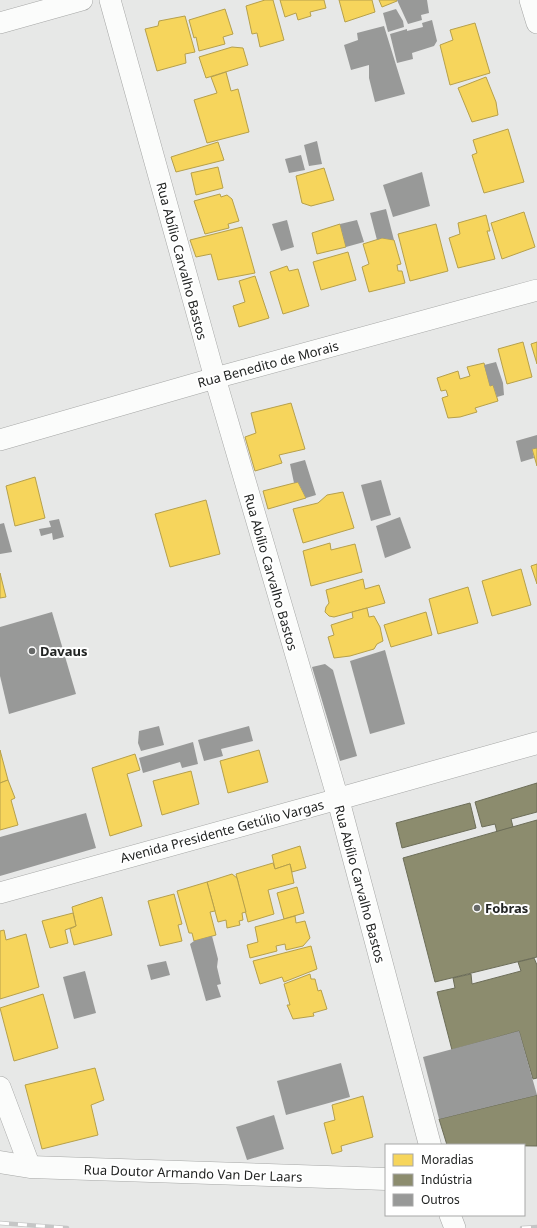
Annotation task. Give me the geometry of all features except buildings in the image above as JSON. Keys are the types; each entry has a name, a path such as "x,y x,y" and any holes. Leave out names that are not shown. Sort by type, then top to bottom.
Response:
{"main road":[{"name":"Avenida Presidente Getúlio Vargas","path":"338,799 537,743"},
{"name":"Rua Abílio Carvalho Bastos","path":"338,799 430,1144"},
{"name":"Rua Doutor Armando Van Der Laars","path":"0,1162 30,1167 385,1179"}],"street":[{"path":"0,23 82,0"},
{"name":"Rua Abílio Carvalho Bastos","path":"110,0 215,378 338,799"},
{"path":"530,0 537,23"},
{"name":"Rua Benedito de Morais","path":"0,440 215,378 537,290"},
{"name":"Avenida Presidente Getúlio Vargas","path":"0,893 338,799"},
{"path":"0,1087 30,1167"},
{"path":"450,1216 454,1228"}],"railway":[{"path":"0,1223 67,1228"},
{"path":"522,1228 537,1227"}],"place":[{"name":"Davaus","path":"32,651"},
{"name":"Fobras","path":"477,908"}]}
